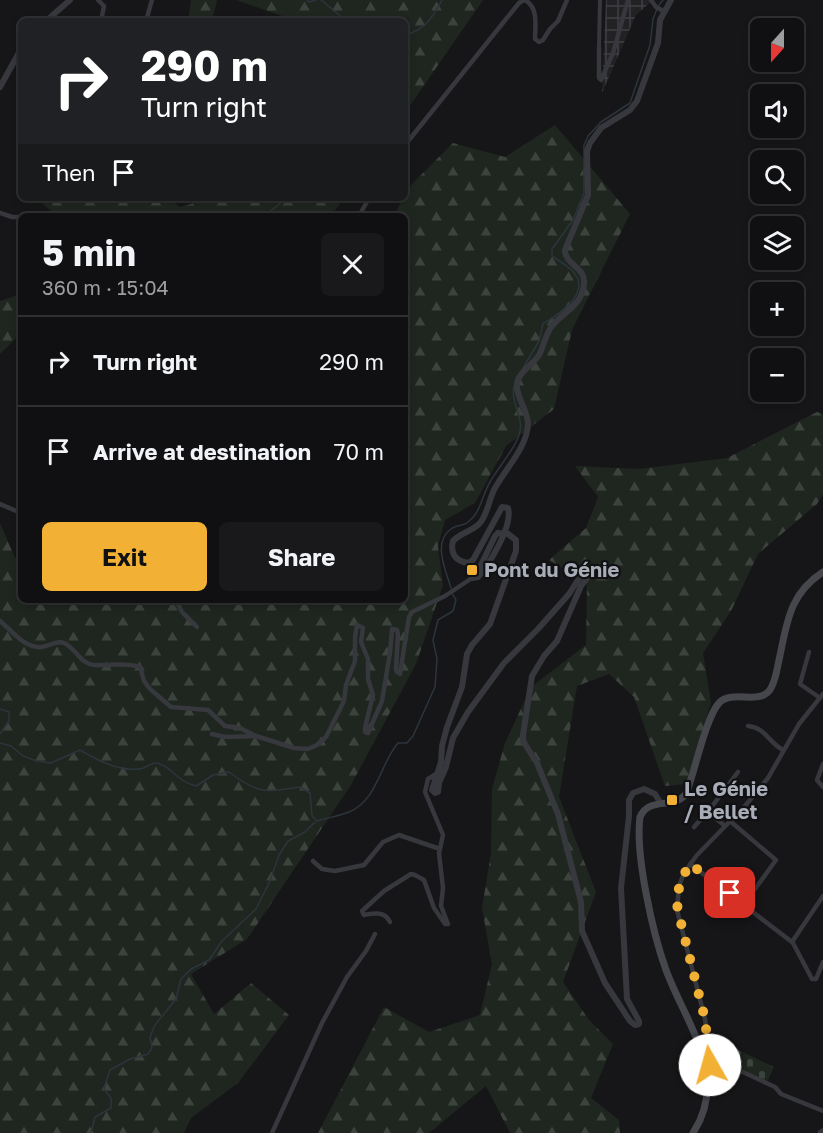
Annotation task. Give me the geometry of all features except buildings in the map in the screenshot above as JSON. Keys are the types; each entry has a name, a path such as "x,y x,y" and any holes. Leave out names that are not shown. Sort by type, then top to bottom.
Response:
{"main road":[{"path":"694,1133 705,1104 708,1075 701,1048 666,970 646,885 640,817 647,807 660,802 674,802 686,794 718,705 731,697 760,697 770,691 776,678 793,604 805,586 823,572"}],"street":[{"path":"49,18 70,0"},
{"path":"98,0 104,6 102,18"},
{"path":"147,18 152,0"},
{"path":"408,141 519,3 525,0 531,3 535,12 536,39 539,42 558,21 567,0"},
{"path":"600,0 598,78 601,80 613,53 628,0"},
{"path":"651,0 661,9"},
{"path":"0,621 24,642 34,647 44,647 61,642 68,645 88,664 114,663 140,667 144,681 165,703 180,709 208,710 225,726 240,728 256,736 301,749 313,747 321,742 346,698 346,685 356,661 356,627 360,625 363,628 362,642 368,659 368,679 374,695 365,728 365,732 369,733 382,701 390,653 391,631 395,628 398,634 396,669 400,674 409,617 412,612 445,596 472,578 478,577 495,551 507,525 508,508 502,507 473,560 463,562 456,558 452,551 453,541 480,523 495,487 523,442 527,417 519,396 520,376 540,353 550,329 576,305 585,283 581,271 567,259 565,250 588,195 587,151 601,128 630,110 636,101 658,43 661,9 671,0"},
{"path":"0,87 18,54"},
{"path":"0,213 12,218 18,217"},
{"path":"0,504 18,512"},
{"path":"472,578 471,575 479,569 498,533 508,534 516,540 516,551 490,624 467,654 462,687 447,726 441,762 432,786 435,794 438,792 453,738 468,712 511,654 538,629 569,594 586,568 591,569 557,641 531,676 523,735 558,814 581,902 582,931 605,983 635,1025 639,1022 627,999 621,888 629,800 635,791 644,789 655,794 660,802"},
{"path":"178,603 182,612 197,627"},
{"path":"708,1075 711,1071 710,1055 703,1010 677,910 680,886 690,864 768,778 799,724 822,696 800,684 809,652"},
{"path":"748,726 755,726 765,732 773,743 783,750"},
{"path":"212,734 225,737 256,736"},
{"path":"823,764 818,780 823,787"},
{"path":"694,827 738,772"},
{"path":"390,922 382,914 364,915 362,911 384,891 411,874 415,874 424,880 434,908 445,924 448,924 441,906 443,888 440,849 443,835 425,792 428,779 436,774"},
{"path":"710,809 714,817 726,826"},
{"path":"730,821 776,861 755,889"},
{"path":"314,861 322,869 335,871 364,865 383,842 399,836 440,849"},
{"path":"690,864 789,942 793,942"},
{"path":"793,942 821,904 823,896"},
{"path":"272,1133 322,1023 347,976 366,951 375,934"},
{"path":"793,942 812,979 816,979 823,962"},
{"path":"710,1055 727,1060 732,1066 775,1087 781,1094 823,1111"}],"shaded area":[{"path":"606,0 653,0 636,15 602,93"}],"green space":[{"path":"191,0 217,0 213,18 188,18"},
{"path":"236,0 483,0 408,109 408,18 288,18"},
{"path":"555,125 630,214 572,330 554,409 506,446 475,503 445,520 438,546 443,585 416,664 351,785 247,939 191,974 214,1014 251,983 289,1015 238,1083 191,1118 184,1133 0,1133 0,523 15,558 18,558 18,603 408,603 408,213 396,213 402,201 408,201 408,188 453,143 505,157"},
{"path":"43,201 171,201 180,207 201,201 342,201 333,213 54,213 42,203"},
{"path":"18,295 18,336 0,354 0,301"},
{"path":"817,412 823,414 823,494 817,504 758,554 731,611 703,653 711,703 686,784 665,786 634,697 609,674 577,686 559,797 596,892 563,982 589,1020 613,1044 591,1098 619,1120 620,1133 510,1133 486,1086 429,1133 318,1133 384,1007 429,1032 480,1015 492,964 482,908 491,853 492,789 505,743 531,687 586,645 587,582 549,560 586,528 598,497 575,466 639,469 727,458"},
{"path":"738,1050 774,1067 767,1082 731,1065"}],"waterway":[{"path":"307,0 309,2 316,0"},
{"path":"321,0 343,18"},
{"path":"408,34 428,22 442,0"},
{"path":"659,5 663,0"},
{"path":"523,368 539,341 543,324 564,309 578,289 579,282 575,274 552,256 552,249 573,220 584,193 584,145 588,136 601,122 630,103 650,45 653,19 657,9"},
{"path":"268,213 283,201"},
{"path":"451,588 442,557 442,541 451,529 466,523 476,514 487,487 517,441 520,423 513,392 514,386"},
{"path":"0,743 11,746 23,756 51,763 80,750 115,767 141,769 157,763 165,766 189,784 196,786 213,775 229,772 248,785 263,790 300,787 310,793 312,816 317,821 349,812 366,800 398,743 407,743 413,736 435,687 437,659 433,640 438,620 453,611 456,600 452,593"},
{"path":"0,709 9,712 9,721 0,734"},
{"path":"91,1133 95,1117 111,1108 111,1098 104,1089 110,1070 130,1059 148,1054 152,1048 150,1037 155,1025 176,999 181,979 191,969 209,960 222,941 256,909 270,881 279,855 288,841 305,832 315,822"}],"place":[{"name":"Pont du Génie","path":"472,570"},
{"name":"Le Génie / Bellet","path":"672,800"}],"route":[{"path":"710,1065 705,1019 677,910 677,898 682,877 690,864 730,893"}]}
